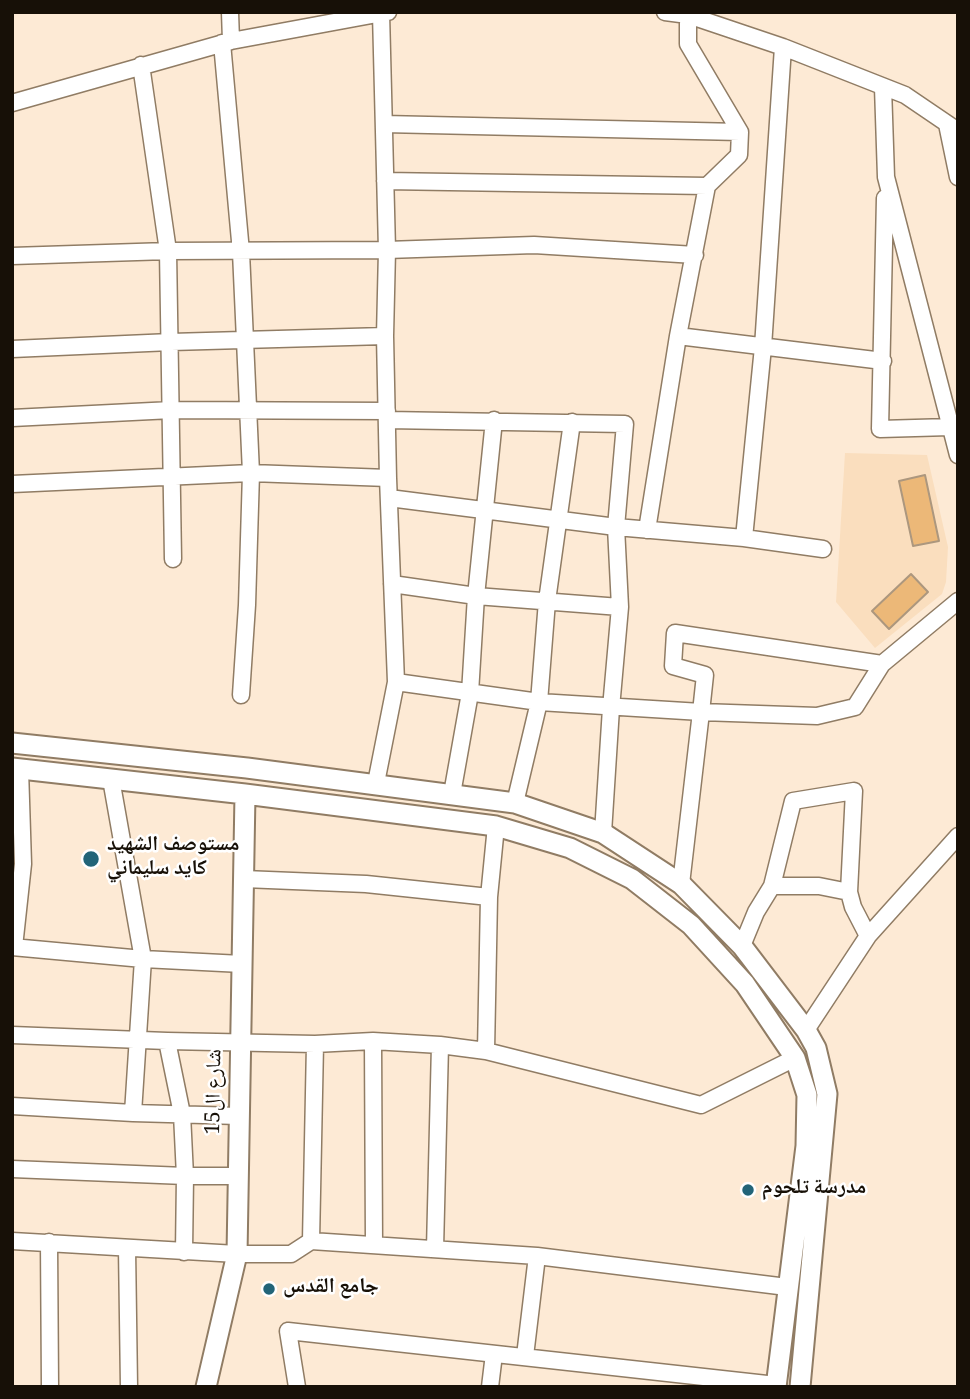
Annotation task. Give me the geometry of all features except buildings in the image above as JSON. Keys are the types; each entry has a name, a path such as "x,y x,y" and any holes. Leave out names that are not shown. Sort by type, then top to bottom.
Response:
{"main road":[{"path":"12,743 376,783 516,803 603,833 681,884 742,946 806,1030 816,1048 827,1094 800,1387"},
{"path":"16,769 245,794 496,826 570,848 632,879 691,925 745,984 795,1058 807,1096 806,1146 776,1386"},
{"name":"شارع ال15","path":"206,1387 237,1254 245,794"}],"street":[{"path":"230,12 227,42 246,340 251,473 242,695"},
{"path":"12,103 227,42 388,12"},
{"path":"665,12 688,15 783,47 905,96 952,127 958,177"},
{"path":"376,783 396,682 388,478 385,336 387,250 381,13"},
{"path":"647,530 678,336 707,186 739,155 740,132 688,44 688,15"},
{"path":"744,538 763,347 783,47"},
{"path":"141,65 168,251 173,559"},
{"path":"883,87 886,177 880,429 950,427"},
{"path":"384,124 740,132"},
{"path":"886,177 958,455"},
{"path":"385,181 707,186"},
{"path":"12,256 534,245 695,256"},
{"path":"12,349 385,336"},
{"path":"678,336 883,361"},
{"path":"12,418 172,410 249,410 625,424 616,527 620,607 603,833"},
{"path":"452,794 470,693 476,596 494,421"},
{"path":"516,803 540,702 547,601 572,422"},
{"path":"12,484 251,473 388,478"},
{"path":"389,498 616,527 744,538 823,549"},
{"path":"392,584 476,596 620,607"},
{"path":"396,682 540,702 611,708 817,716 855,707 882,664 958,600"},
{"path":"681,884 705,675 673,666 675,633 882,664"},
{"path":"16,769 18,864 13,947 143,959 242,964"},
{"path":"111,779 143,959 132,1113"},
{"path":"742,946 756,912 772,886 793,801 854,791 849,892 853,907 868,936"},
{"path":"486,1051 489,897 496,826"},
{"path":"806,1030 868,936 958,836"},
{"path":"244,879 366,884 489,897"},
{"path":"772,886 819,886 849,892"},
{"path":"12,1035 315,1044 373,1041 440,1045 486,1051 701,1105 795,1058"},
{"path":"167,1041 182,1114 184,1252"},
{"path":"373,1041 374,1245"},
{"path":"311,1241 315,1044"},
{"path":"435,1249 440,1045"},
{"path":"12,1106 239,1116"},
{"path":"12,1169 185,1177 238,1176"},
{"path":"12,1241 184,1252 291,1254 311,1241 537,1256 787,1287"},
{"path":"49,1242 50,1387"},
{"path":"127,1248 129,1387"},
{"path":"525,1356 537,1256"},
{"path":"297,1387 288,1331 776,1386"},
{"path":"490,1387 495,1354"}],"shaded area":[{"path":"845,453 927,455 948,547 946,582 942,594 875,648 836,602"}],"place":[{"name":"مستوصف الشهيد كايد سليماني","path":"91,859"},
{"name":"مدرسة تلحوم","path":"748,1190"},
{"name":"جامع القدس","path":"269,1289"}]}
